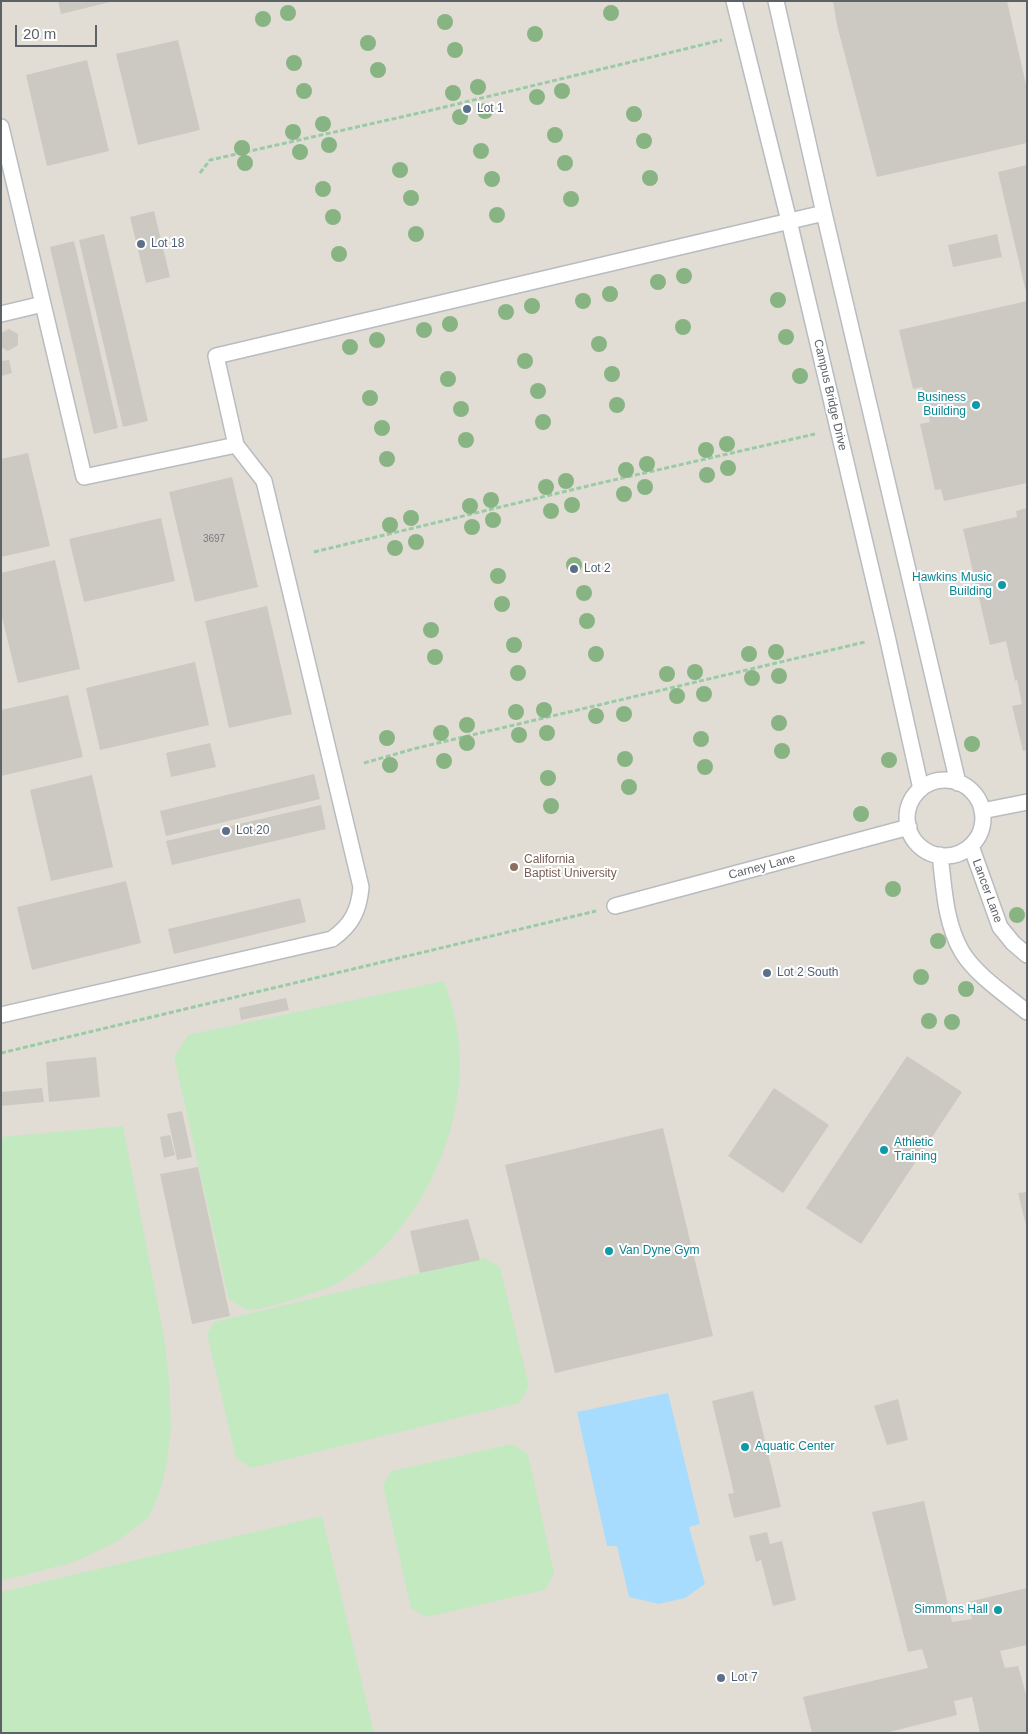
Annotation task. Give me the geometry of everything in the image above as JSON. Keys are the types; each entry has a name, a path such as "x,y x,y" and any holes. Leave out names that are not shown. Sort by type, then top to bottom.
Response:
{"lane":[{"name":"Campus Bridge Drive","path":"734,1 789,221 887,636 921,789"},
{"path":"776,1 958,782"},
{"path":"1,127 84,477 236,445"},
{"path":"1,1015 332,939 345,930 360,902 361,887 264,481 236,445 216,356 824,213"},
{"path":"1,314 43,304"},
{"path":"950,780 958,782 967,787 980,802 983,820 981,830 971,846 962,852 951,856 929,852 920,846 908,827 909,806 921,789 934,782 950,780"},
{"path":"982,811 1027,802"},
{"name":"Carney Lane","path":"615,906 908,827"},
{"name":"Lancer Lane","path":"971,846 1000,927 1013,943 1027,955"},
{"path":"940,855 949,917 953,933 963,953 980,973 1027,1012"}],"path":[{"path":"200,173 210,160 428,111 722,40"},
{"path":"314,552 596,484 815,434"},
{"path":"364,763 417,748 865,642"},
{"path":"1,1054 615,906"}],"shaded area":[{"name":"California Baptist University","path":"1,1 1027,1 1027,1733 1,1733"}],"green space":[{"path":"444,981 458,1037 460,1072 455,1109 446,1144 432,1179 413,1211 390,1240 364,1265 334,1285 288,1301 254,1310 229,1300 174,1057 188,1035"},
{"path":"123,1126 164,1336 169,1377 171,1427 167,1463 159,1494 148,1518 116,1542 74,1562 1,1581 1,1137"},
{"path":"484,1258 500,1267 529,1386 519,1403 251,1468 236,1458 207,1334 214,1322"},
{"path":"512,1444 528,1454 554,1573 545,1590 426,1617 411,1608 383,1485 392,1471"},
{"path":"322,1516 374,1733 1,1733 1,1592"}],"water":[{"path":"668,1393 700,1524 689,1527 705,1584 685,1598 659,1604 629,1597 617,1546 607,1546 577,1412"}],"building":[{"path":"58,1 110,1 110,2 61,14"},
{"path":"833,1 1007,1 1027,89 1027,143 877,177 837,25"},
{"path":"178,40 200,130 138,145 116,54"},
{"path":"87,60 109,151 47,166 26,75"},
{"path":"1027,165 1027,292 1026,292 998,172"},
{"path":"154,211 170,277 146,283 130,217"},
{"path":"104,234 148,421 123,427 79,240"},
{"path":"997,234 1002,257 953,267 948,245"},
{"path":"74,241 118,428 94,434 50,247"},
{"name":"Business Building","path":"1027,301 1027,483 944,501 941,489 935,490 920,424 930,422 922,387 913,389 899,330"},
{"path":"9,329 18,334 18,345 8,351 1,347 1,333"},
{"path":"9,360 12,373 1,376 1,361"},
{"path":"28,453 50,546 1,557 1,459"},
{"path":"232,477 258,587 195,602 169,492"},
{"name":"Hawkins Music Building","path":"1027,508 1027,750 1023,751 1012,706 1022,704 1017,680 1015,681 1006,641 990,645 963,529 1017,517 1016,511"},
{"path":"161,518 175,581 84,602 69,539"},
{"path":"55,560 80,669 18,683 1,613 1,573"},
{"path":"267,606 292,714 229,728 205,621"},
{"path":"195,662 209,725 100,750 86,688"},
{"path":"68,695 83,757 1,776 1,710"},
{"path":"210,743 216,767 171,777 166,753"},
{"path":"314,774 320,799 166,836 160,811"},
{"path":"92,775 113,867 51,881 30,790"},
{"path":"321,805 326,829 172,865 166,841"},
{"path":"126,881 141,943 32,970 17,907"},
{"path":"300,898 306,922 174,954 168,929"},
{"path":"286,998 289,1010 241,1020 239,1008"},
{"name":"Athletic Training","path":"907,1056 962,1092 861,1244 806,1208"},
{"path":"96,1057 100,1097 49,1102 46,1062"},
{"path":"42,1088 44,1102 1,1106 1,1092"},
{"path":"774,1088 829,1125 783,1193 728,1156"},
{"path":"182,1111 192,1157 177,1160 167,1114"},
{"name":"Van Dyne Gym","path":"663,1128 713,1336 555,1373 505,1165"},
{"path":"170,1135 175,1155 164,1158 160,1137"},
{"path":"198,1167 230,1316 192,1324 160,1174"},
{"path":"1027,1192 1027,1225 1026,1225 1018,1193"},
{"path":"468,1219 480,1260 420,1273 410,1231"},
{"name":"Aquatic Center","path":"753,1391 781,1507 734,1518 728,1494 734,1493 712,1401"},
{"path":"898,1399 908,1440 887,1445 874,1406"},
{"name":"Simmons Hall","path":"924,1501 952,1622 972,1619 968,1602 1027,1588 1027,1645 1000,1651 1005,1668 1018,1666 1027,1698 1027,1733 980,1733 972,1697 954,1701 957,1715 885,1733 812,1733 803,1697 928,1668 922,1649 908,1652 872,1512"},
{"path":"767,1532 770,1544 782,1541 796,1600 773,1606 761,1560 756,1562 749,1536"}],"place":[{"name":"Lot 1","path":"467,109"},
{"name":"Lot 18","path":"141,244"},
{"name":"Business Building","path":"976,405"},
{"name":"Lot 2","path":"574,569"},
{"name":"Hawkins Music Building","path":"1002,585"},
{"name":"Lot 20","path":"226,831"},
{"name":"California Baptist University","path":"514,867"},
{"name":"Lot 2 South","path":"767,973"},
{"name":"Athletic Training","path":"884,1150"},
{"name":"Van Dyne Gym","path":"609,1251"},
{"name":"Aquatic Center","path":"745,1447"},
{"name":"Simmons Hall","path":"998,1610"},
{"name":"Lot 7","path":"721,1678"}]}
